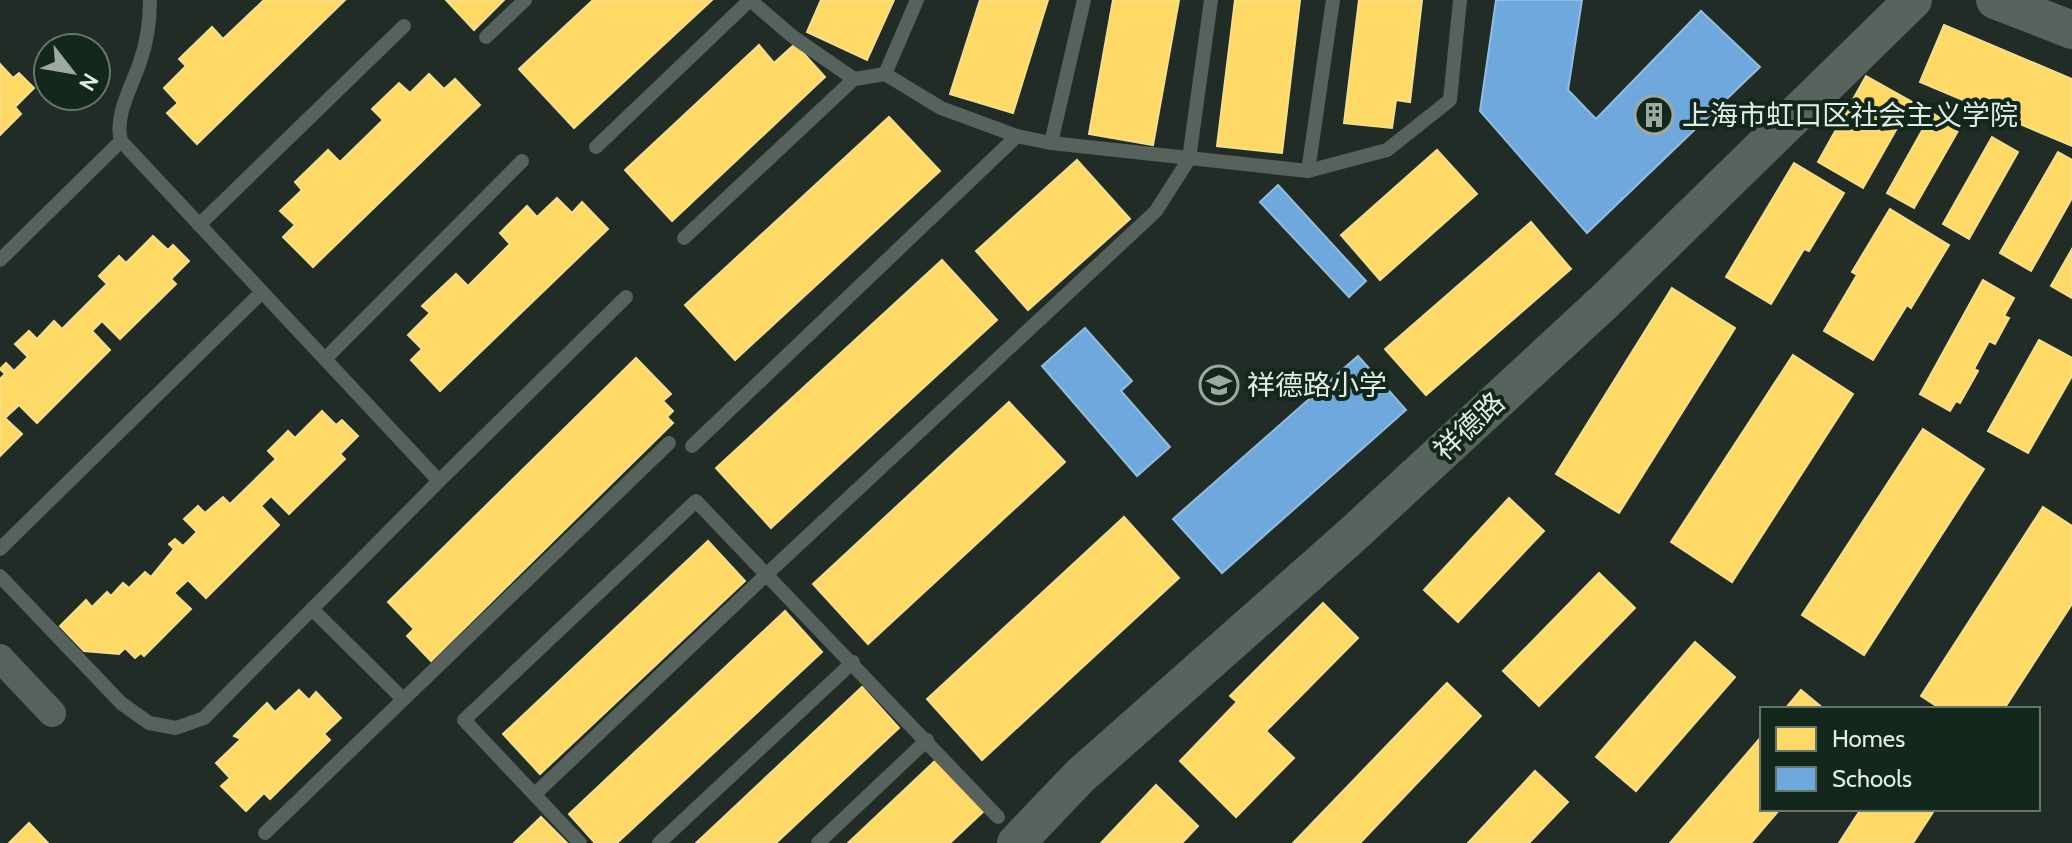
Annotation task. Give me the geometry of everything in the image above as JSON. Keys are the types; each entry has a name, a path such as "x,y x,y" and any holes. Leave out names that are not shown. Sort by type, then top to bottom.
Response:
{"street":[{"name":"祥德路","path":"1007,830 1080,776 1351,536 1605,301 1913,0"},
{"path":"1995,0 2072,30"},
{"path":"0,658 52,713"}],"lane":[{"path":"150,0 150,22 141,60 120,121 121,141 439,481"},
{"path":"486,37 525,0"},
{"path":"596,147 750,0 792,36 854,79"},
{"path":"885,74 917,0"},
{"path":"1051,143 1084,0"},
{"path":"535,794 1156,211 1189,159 1211,0"},
{"path":"1308,171 1333,0"},
{"path":"684,238 854,79 885,74 941,108 1017,136 1051,143 1308,171 1387,150 1450,100 1460,0"},
{"path":"199,225 404,26"},
{"path":"692,446 1017,136"},
{"path":"0,260 121,141"},
{"path":"325,359 522,161"},
{"path":"0,549 262,292"},
{"path":"0,576 121,703 149,723 176,728 204,718 626,297"},
{"path":"265,833 669,443"},
{"path":"580,843 464,720 696,501 927,740 1007,830"},
{"path":"312,609 403,699"},
{"path":"659,843 853,662"},
{"path":"818,843 927,740"}],"building: Homes":[{"path":"264,0 345,0 197,144 167,113 178,103 164,88 186,66 179,59 212,27 223,39"},
{"path":"446,0 504,0 474,30"},
{"path":"593,0 712,0 574,128 519,69"},
{"path":"821,0 894,0 867,60 807,32"},
{"path":"980,0 1048,0 1013,113 950,94"},
{"path":"1113,0 1179,0 1153,145 1089,134"},
{"path":"1235,0 1300,0 1282,153 1217,146"},
{"path":"1359,0 1422,0 1410,102 1396,100 1392,128 1344,123"},
{"path":"1944,25 2072,79 2072,146 1920,82"},
{"path":"795,44 825,77 672,221 625,170 759,45 774,63"},
{"path":"0,64 13,78 19,73 32,86 32,90 15,107 21,114 0,135"},
{"path":"429,74 444,89 455,79 480,105 313,267 283,237 295,225 280,211 302,190 295,182 328,150 340,162 383,120 372,109 399,83 410,93"},
{"path":"1866,76 1912,102 1863,188 1818,162"},
{"path":"1932,113 1959,129 1914,208 1887,193"},
{"path":"889,117 940,171 735,360 685,305"},
{"path":"1992,137 2018,152 1969,239 1943,224"},
{"path":"1437,150 1477,194 1380,280 1341,235"},
{"path":"2058,152 2072,160 2072,198 2031,271 2000,253"},
{"path":"1077,160 1130,219 1028,310 976,251"},
{"path":"1794,163 1844,193 1809,251 1804,249 1771,304 1726,277"},
{"path":"557,198 572,213 582,202 608,229 440,391 411,360 422,349 408,335 430,313 422,306 456,274 468,286 510,244 500,233 527,206 537,217"},
{"path":"1890,209 1949,245 1911,308 1907,305 1873,360 1824,331 1857,275 1852,272"},
{"path":"1531,222 1571,269 1426,395 1385,349"},
{"path":"153,236 168,250 173,245 189,261 171,279 176,284 120,339 102,321 92,331 110,350 37,423 19,405 5,418 22,434 0,456 0,379 5,374 0,369 6,363 14,371 28,357 15,344 29,331 37,339 54,321 62,329 107,284 99,276 119,256 126,263"},
{"path":"2072,249 2072,298 2051,286"},
{"path":"942,260 997,320 771,528 716,468"},
{"path":"1983,280 2014,298 2004,316 2009,318 1995,344 1989,341 1974,369 1978,371 1960,403 1956,401 1950,411 1920,394"},
{"path":"1672,288 1735,328 1619,513 1556,474"},
{"path":"2039,340 2072,358 2072,376 2028,453 1988,431"},
{"path":"1793,355 1853,394 1732,582 1671,542"},
{"path":"636,358 671,394 663,401 673,411 667,417 673,423 431,661 407,636 414,629 388,602"},
{"path":"1009,402 1065,462 868,644 813,584"},
{"path":"322,411 336,425 342,420 358,436 340,454 345,459 289,514 271,496 261,506 279,525 206,598 188,580 174,593 191,609 144,656 141,653 135,658 125,648 119,654 84,651 60,626 86,600 92,607 107,592 111,596 123,583 129,588 145,572 151,577 174,549 169,544 175,539 183,546 197,532 184,519 198,506 205,513 223,497 230,504 276,459 268,451 288,431 295,438"},
{"path":"1923,429 1984,469 1864,655 1802,615"},
{"path":"1509,498 1544,531 1458,622 1424,590"},
{"path":"2043,507 2072,526 2072,604 2005,707 1938,707 1921,696"},
{"path":"1124,517 1179,578 982,760 927,699"},
{"path":"708,541 745,581 540,774 503,734"},
{"path":"1599,573 1635,608 1539,706 1503,671"},
{"path":"1323,603 1358,638 1266,731 1294,758 1236,817 1180,761 1237,702 1230,696"},
{"path":"785,611 822,652 617,843 595,843 569,814"},
{"path":"1695,642 1735,677 1636,791 1596,757"},
{"path":"1447,683 1481,716 1360,843 1293,843"},
{"path":"862,687 899,728 776,843 696,843"},
{"path":"299,690 309,700 316,692 341,718 324,734 330,740 270,799 264,793 246,811 221,786 230,778 216,763 241,739 234,736 267,703 275,712"},
{"path":"1801,690 1822,707 1787,707"},
{"path":"1760,738 1760,811 1778,811 1751,843 1670,843"},
{"path":"937,759 985,810 950,843 848,843"},
{"path":"1535,771 1568,802 1529,843 1468,843"},
{"path":"1156,785 1198,826 1182,843 1101,843"},
{"path":"1860,811 1934,811 1913,843 1839,843"},
{"path":"541,817 567,843 514,843"},
{"path":"29,823 48,843 9,843"}],"building: Schools":[{"name":"上海市虹口区社会主义学院","path":"1496,0 1582,0 1568,90 1596,119 1701,11 1760,67 1587,233 1480,111"},
{"path":"1278,185 1366,281 1349,297 1260,202"},
{"path":"1085,328 1132,381 1121,391 1170,447 1137,476 1042,366"},
{"path":"1358,356 1406,410 1222,573 1173,519"}],"place":[{"name":"上海市虹口区社会主义学院","path":"1654,115"},
{"name":"祥德路小学","path":"1219,385"}]}
